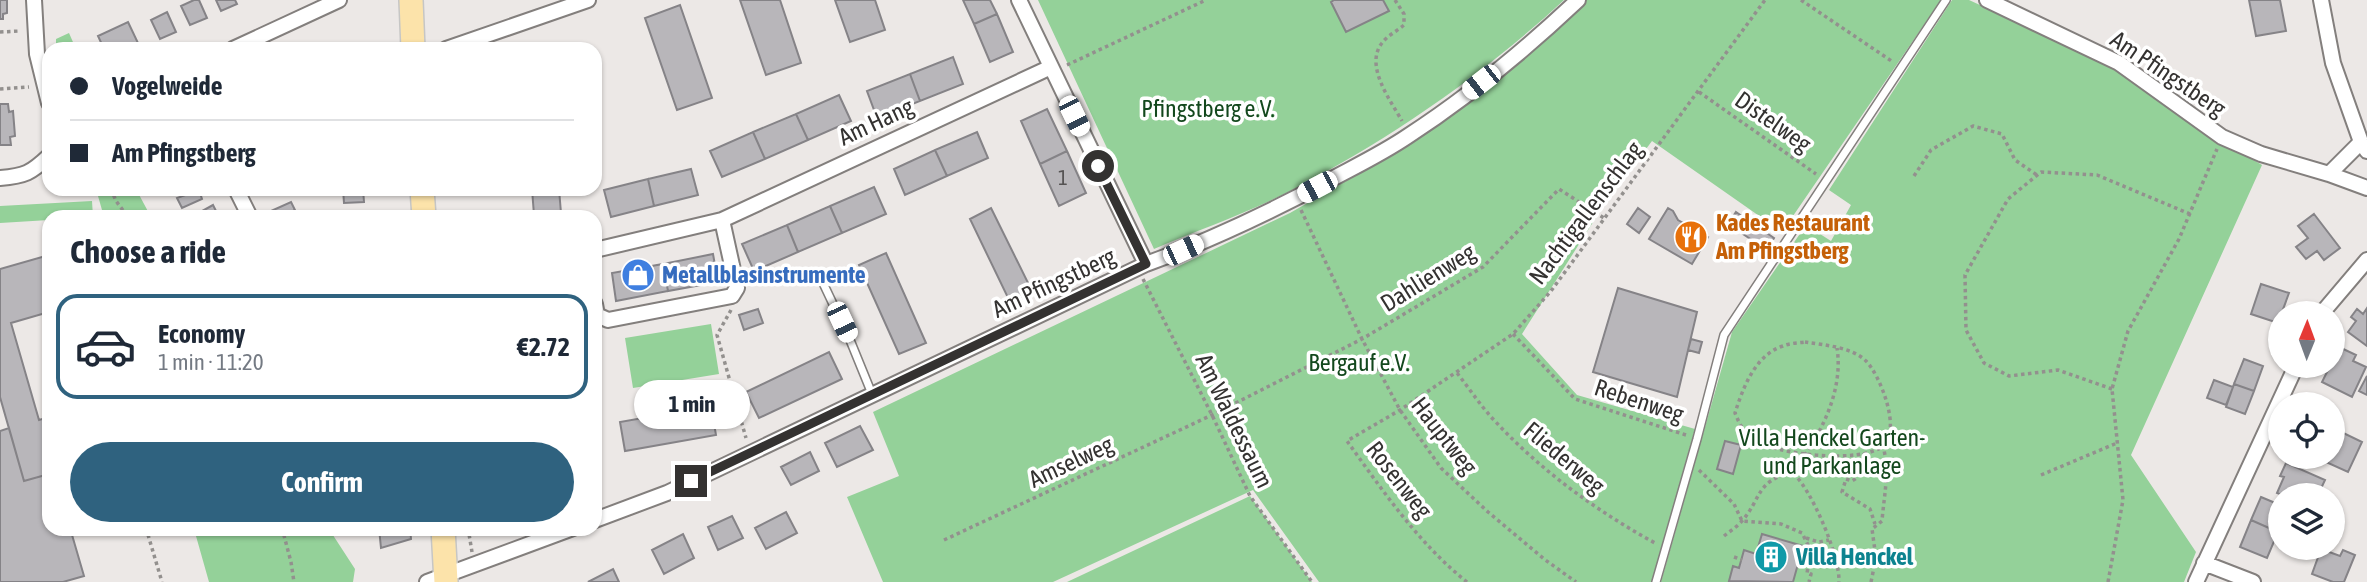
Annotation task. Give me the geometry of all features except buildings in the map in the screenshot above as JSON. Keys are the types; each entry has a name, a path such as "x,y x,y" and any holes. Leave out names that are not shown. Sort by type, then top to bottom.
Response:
{"main road":[{"path":"411,0 413,42"},
{"path":"439,580 442,536"}],"street":[{"path":"34,0 37,54 42,77"},
{"path":"248,42 339,0"},
{"path":"466,42 588,0"},
{"path":"1019,0 1142,266"},
{"name":"Am Pfingstberg","path":"602,517 667,492 1142,266 1295,198 1383,152 1492,74 1578,0"},
{"name":"Am Pfingstberg","path":"1987,0 2119,63 2222,137 2261,154 2367,188"},
{"path":"2322,0 2333,63 2364,146 2329,174"},
{"name":"Am Hang","path":"602,248 722,220 1051,67"},
{"path":"0,178 23,177 42,163"},
{"path":"602,317 608,320 732,296 737,288 722,220"},
{"path":"2332,301 2367,260"},
{"path":"2196,582 2290,378"},
{"path":"439,580 552,536"},
{"path":"2204,563 2253,582"}],"lane":[{"path":"1656,582 1724,335 1945,0"},
{"path":"824,285 872,394"}],"path":[{"path":"1051,67 1069,65 1206,0"},
{"path":"1395,0 1405,19 1404,26 1382,42 1378,50 1377,70 1380,81 1409,135"},
{"name":"Nachtigallenschlag","path":"1400,410 1513,334 1551,291 1765,0"},
{"path":"1801,0 1900,67"},
{"path":"0,32 36,30"},
{"path":"0,89 42,86"},
{"name":"Distelweg","path":"1699,91 1826,181"},
{"path":"1914,176 1931,150 1973,126 2002,134 2015,160 2036,175"},
{"path":"2108,582 2123,500 2112,389 2128,331 2179,239 2222,137"},
{"path":"2112,389 2058,370 2009,376 1984,363 1966,330 1965,275 2008,199 2041,172 2097,175 2190,214"},
{"name":"Dahlienweg","path":"1362,340 1483,267 1559,189 1604,218"},
{"name":"Hauptweg","path":"1295,198 1362,340 1400,410 1441,468 1488,512 1576,582"},
{"name":"Am Waldessaum","path":"1142,266 1250,496 1312,582"},
{"path":"732,296 731,313 717,335 750,453"},
{"name":"Rebenweg","path":"1513,334 1575,398 1697,439"},
{"name":"Amselweg","path":"944,540 1212,415 1362,340"},
{"path":"1805,342 1837,348 1865,360 1878,378 1888,403 1890,425 1888,440 1883,446 1845,457 1821,457 1767,446 1753,439 1744,430 1735,413 1743,388 1755,368 1781,346 1805,342"},
{"path":"1724,536 1742,521 1762,490 1775,477 1792,472 1808,453 1822,426 1838,383 1840,365 1837,348"},
{"name":"Fliederweg","path":"1457,373 1493,418 1535,461 1578,496 1666,549"},
{"name":"Rosenweg","path":"1400,410 1347,441 1396,508 1449,568 1467,582"},
{"path":"2040,475 2117,443"},
{"path":"1875,524 1882,521 1887,477 1883,446"},
{"path":"1864,453 1862,471 1858,478 1852,481 1846,479 1842,492 1870,509 1875,524 1872,537 1876,558 1871,582"},
{"path":"1694,467 1734,504 1742,521"},
{"path":"1792,472 1802,481 1829,540 1840,575 1839,582"},
{"path":"1742,521 1781,524 1802,533 1806,538 1819,542 1829,540"},
{"path":"148,536 162,582"},
{"path":"284,536 294,582"},
{"path":"469,536 474,565"},
{"path":"1806,538 1806,544 1811,551 1807,573 1811,574 1809,582"},
{"path":"1734,557 1742,559"}],"green space":[{"name":"Pfingstberg e.V.","path":"1038,0 1564,0 1468,80 1364,149 1275,198 1154,249"},
{"name":"Bergauf e.V.","path":"1585,0 1941,0 1782,232 1652,141 1602,208 1522,334 1577,395 1695,429 1652,582 1319,582 1253,490 1053,582 883,582 847,497 899,476 873,412 1290,213 1414,142 1537,46"},
{"name":"Villa Henckel Garten- und Parkanlage","path":"1952,0 1969,0 2118,68 2218,139 2262,165 2131,455 2196,552 2184,582 1661,582 1732,332 1806,225 1831,241 1851,205 1829,190"},
{"path":"69,33 73,42 56,42 56,39"},
{"path":"98,196 140,196 147,210 102,210"},
{"path":"92,201 93,210 42,210 42,220 0,223 0,206"},
{"path":"711,324 719,374 633,388 625,338"},
{"path":"1250,496 1312,582 1067,582"},
{"path":"196,536 334,536 355,569 353,582 209,582"}],"place":[{"name":"Kades Restaurant Am Pfingstberg","path":"1691,237"},
{"name":"Metallblasinstrumente","path":"638,275"},
{"name":"Villa Henckel","path":"1771,557"}],"route":[{"path":"691,481 1146,264 1098,166"}]}
